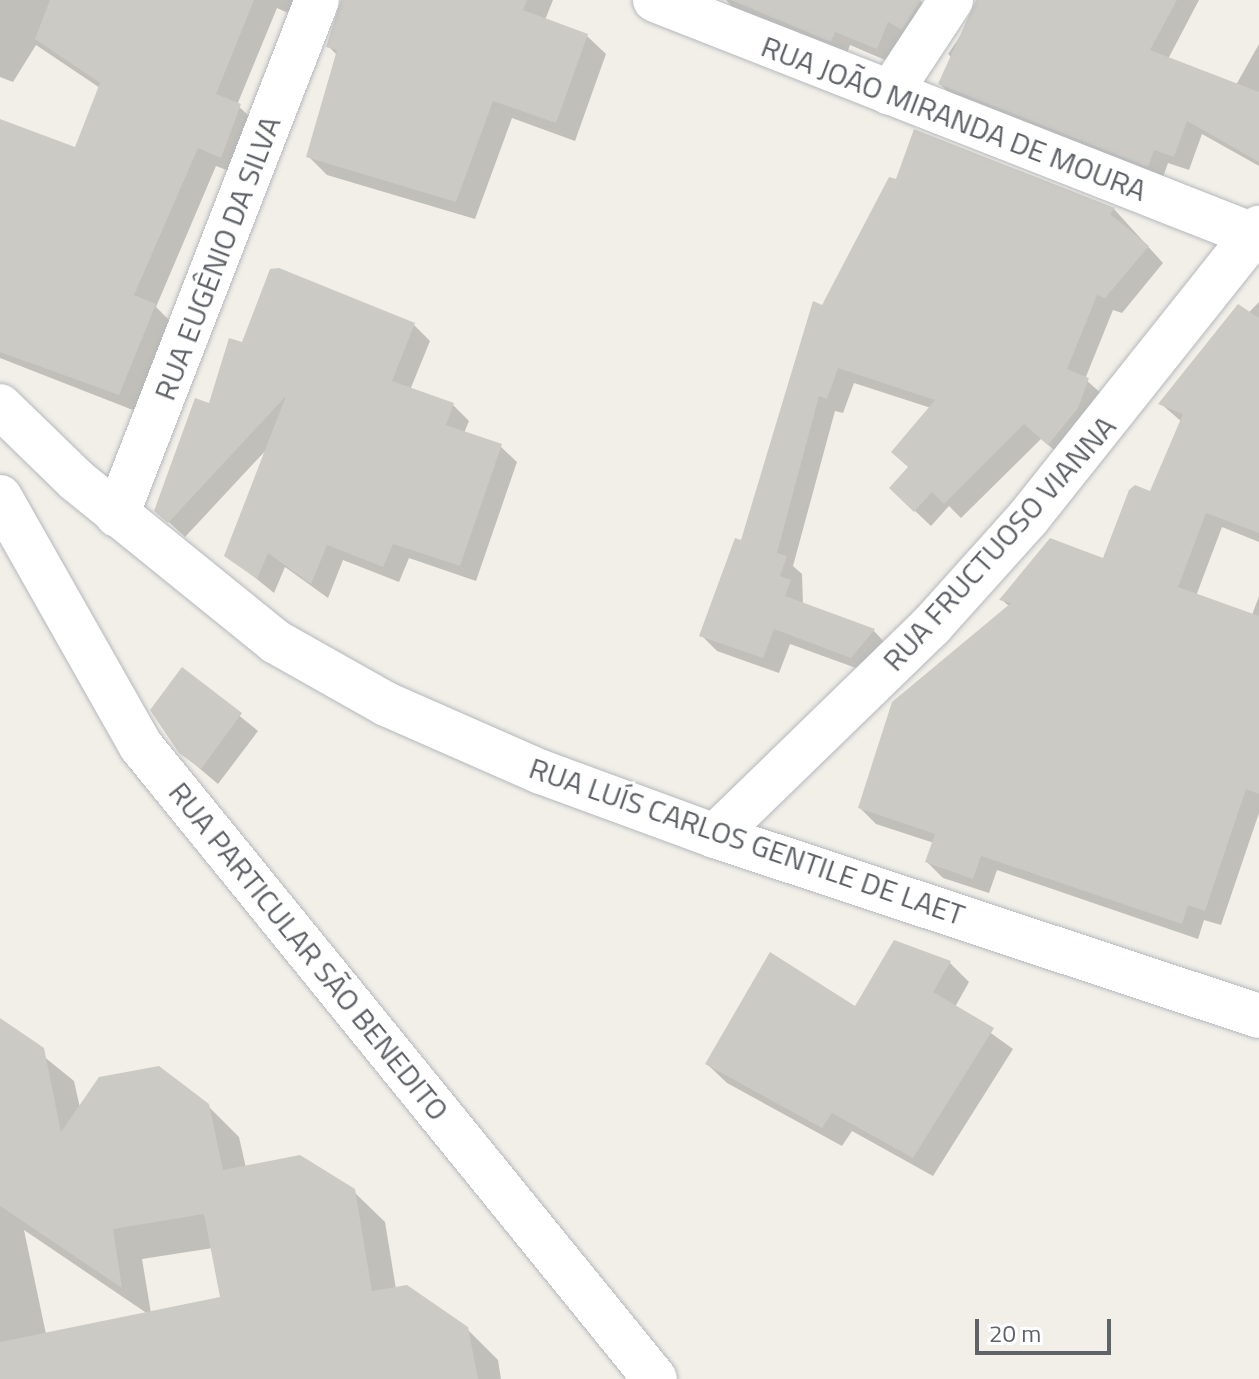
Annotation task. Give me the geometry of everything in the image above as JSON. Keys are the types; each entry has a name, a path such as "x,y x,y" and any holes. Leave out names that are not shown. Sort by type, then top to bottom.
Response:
{"street":[{"name":"RUA EUGÊNIO DA SILVA","path":"117,515 317,0"},
{"name":"RUA JOÃO MIRANDA DE MOURA","path":"655,0 1256,232"},
{"path":"890,93 951,0"},
{"name":"RUA FRUCTUOSO VIANNA","path":"715,836 932,625 1028,518 1256,232"},
{"name":"RUA LUÍS CARLOS GENTILE DE LAET","path":"0,407 117,515 276,642 386,704 541,772 715,836 1259,1016"},
{"name":"RUA PARTICULAR SÃO BENEDITO","path":"0,497 141,746 655,1379"}],"building":[{"path":"50,0 254,0 216,94 241,104 221,158 198,148 134,295 156,304 119,395 0,352 0,119 75,147 100,83 35,39"},
{"path":"341,0 527,0 523,10 588,34 556,123 493,101 456,202 306,157 337,50 326,47"},
{"path":"731,0 921,0 902,30 888,22 877,49 835,32 831,42"},
{"path":"976,0 1177,0 1150,50 1259,92 1259,162 1187,121 1174,157 1154,150 1148,167 938,84"},
{"path":"914,129 1115,208 1110,214 1149,246 1105,298 1097,295 1067,369 1089,378 1078,408 1048,445 1024,424 944,504 932,492 914,512 889,488 908,467 891,452 935,400 838,368 827,399 819,396 777,553 787,556 780,576 791,580 785,596 875,629 851,658 774,629 763,658 699,636 735,538 741,540 813,301 822,305 889,177 896,179"},
{"path":"279,268 415,323 392,381 454,403 446,425 502,444 460,566 393,544 383,567 327,545 311,584 268,553 257,579 224,556 286,396 168,523 154,511 195,398 209,403 229,338 242,342 270,269"},
{"path":"1238,304 1259,318 1259,533 1206,513 1178,587 1259,616 1259,794 1246,789 1205,911 1188,905 1182,924 981,856 973,879 925,862 935,834 858,808 892,702 1011,603 999,600 1050,538 1103,558 1129,490 1135,485 1150,491 1183,414 1158,404"},
{"path":"182,667 242,713 201,769 179,753 150,710"},
{"path":"894,940 951,961 933,992 994,1028 913,1158 832,1113 822,1128 705,1064 770,952 855,1006"},
{"path":"0,1018 44,1048 61,1132 99,1077 159,1066 209,1104 223,1170 300,1155 355,1189 372,1291 407,1285 468,1327 478,1379 0,1379 0,1342 220,1297 204,1214 113,1229 122,1288 0,1206"}]}
